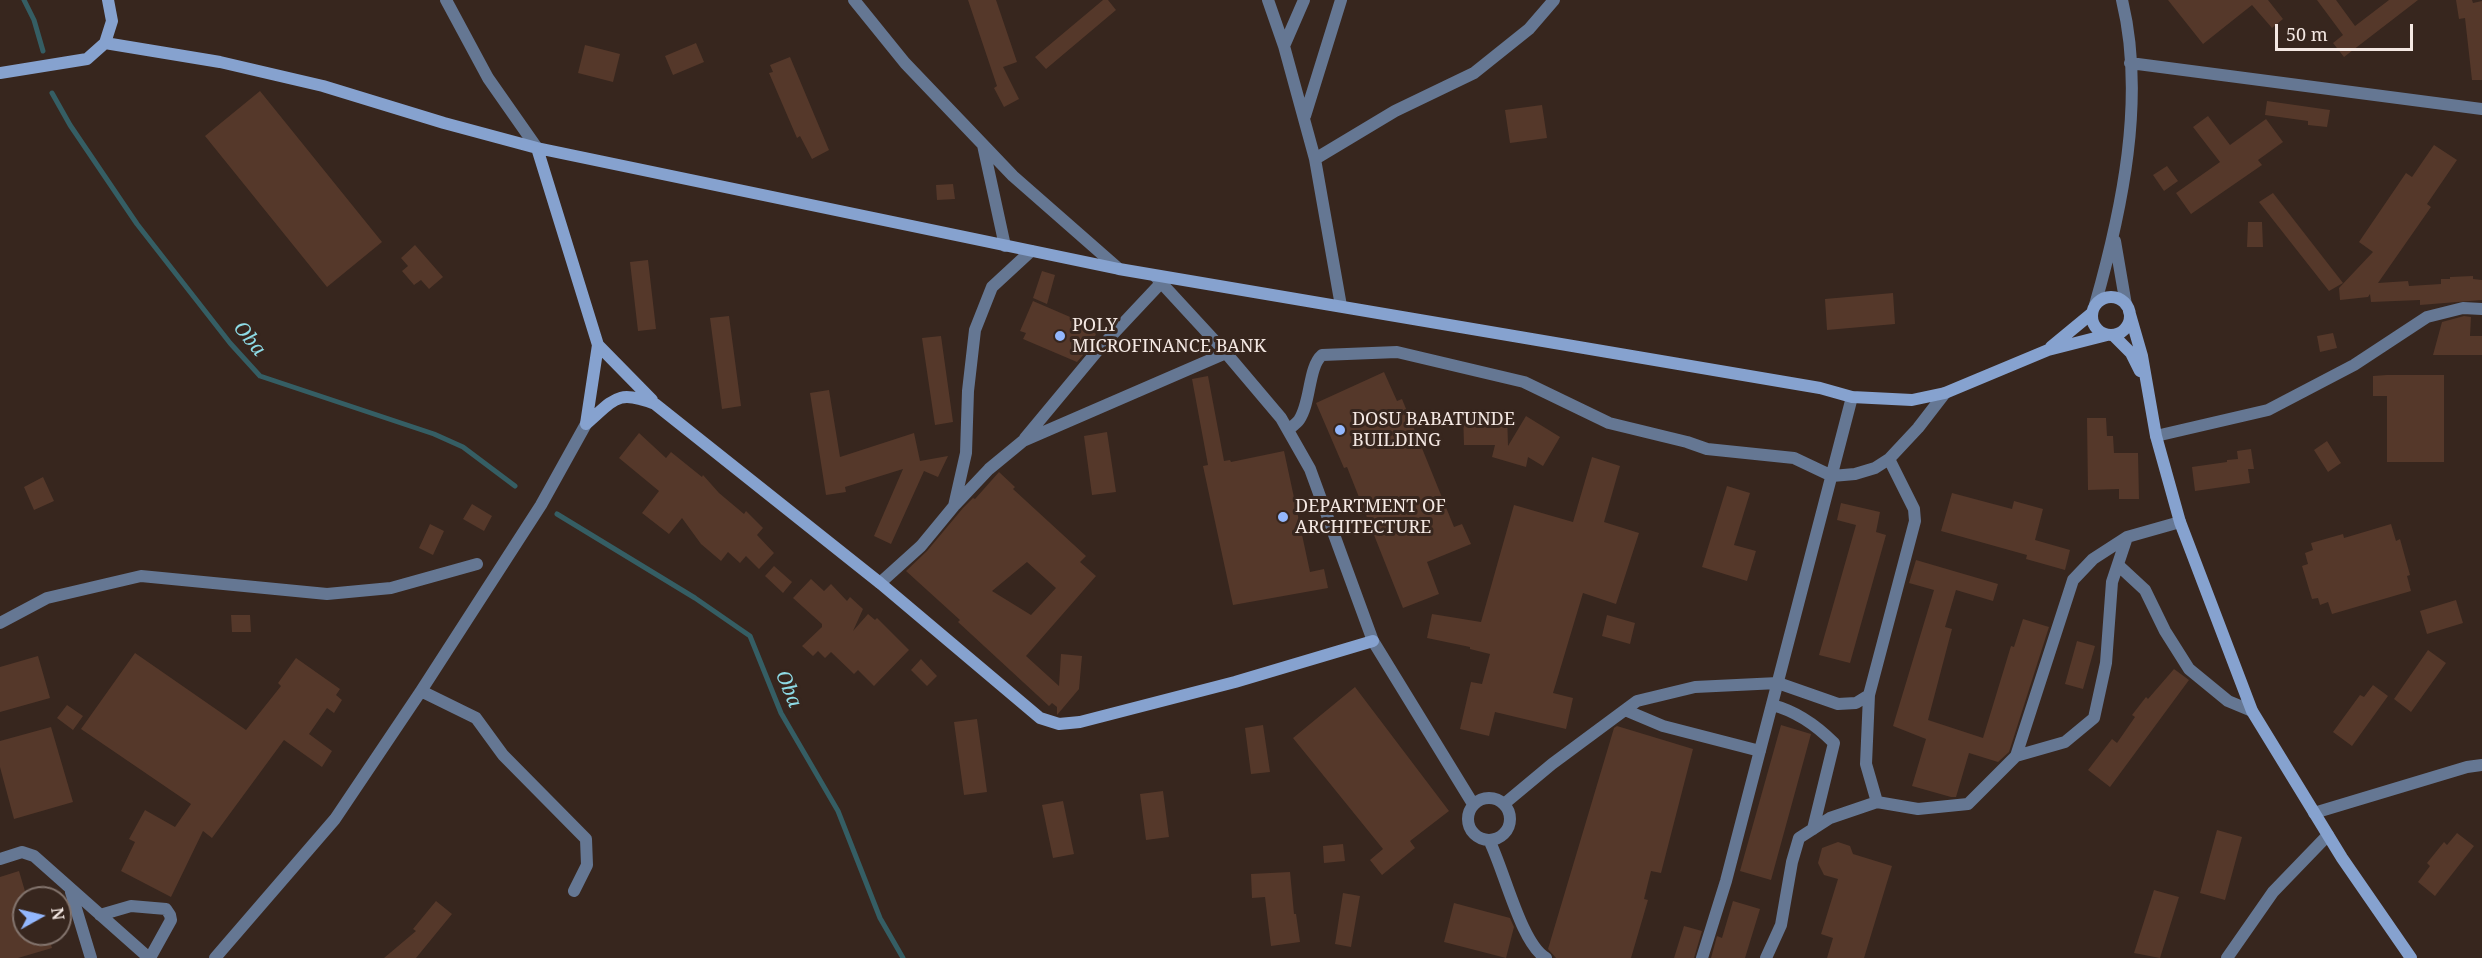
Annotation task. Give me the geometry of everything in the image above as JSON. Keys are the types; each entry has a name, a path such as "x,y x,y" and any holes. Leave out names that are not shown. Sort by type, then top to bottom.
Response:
{"street":[{"path":"0,73 87,59 105,43 112,21 108,0"},
{"path":"446,0 488,78 537,148 598,345 586,424"},
{"path":"854,0 905,63 1013,176 1119,269"},
{"path":"1268,0 1305,116 1315,159 1341,306"},
{"path":"1284,46 1304,0"},
{"path":"1305,116 1341,0"},
{"path":"1315,159 1395,111 1474,73 1529,28 1554,0"},
{"path":"2122,0 2133,81 2123,183 2114,237 2093,309 2093,323 2098,331 2110,335 2131,353 2144,380"},
{"path":"105,43 220,62 323,86 444,123 537,148 1158,279 1341,306 1820,388 1852,397 1912,400 1945,393 2048,350 2123,331 2129,322 2128,308 2120,298 2110,296 2102,298 2048,350"},
{"path":"2130,63 2482,109"},
{"path":"982,144 1005,246"},
{"path":"2114,237 2128,308 2142,356 2144,380 2156,436 2180,522 2252,711 2328,836 2411,958"},
{"path":"954,506 966,453 968,391 975,330 992,287 1031,251"},
{"path":"1158,279 1226,353 1281,418 1310,469 1373,642 1473,804"},
{"path":"880,583 921,546 989,469 1023,441 1158,279"},
{"path":"2156,436 2268,410 2354,365 2427,317 2463,308 2482,309"},
{"path":"598,345 655,404 880,583 1040,718 1059,724 1080,722 1235,682 1373,642"},
{"path":"1288,430 1299,421 1308,398 1316,360 1322,355 1397,351 1524,382 1609,423 1688,442 1707,449 1794,458 1832,476 1855,474 1875,468 1889,459 1918,428 1945,393"},
{"path":"1023,441 1226,353"},
{"path":"215,958 334,819 421,691 541,505 586,424 612,401 622,396 634,396 655,404"},
{"path":"1702,958 1726,881 1852,397"},
{"path":"1877,802 1866,764 1869,695 1915,521 1914,509 1889,459"},
{"path":"1766,958 1781,925 1792,862 1799,838 1830,818 1877,802 1917,809 1968,804 2016,756 2073,580 2093,559 2127,537 2180,522"},
{"path":"2016,756 2065,742 2094,718 2106,663 2112,582 2127,537"},
{"path":"0,623 47,598 141,576 327,594 391,588 477,564"},
{"path":"2118,565 2145,590 2165,631 2189,669 2228,701 2252,711"},
{"path":"1504,804 1551,764 1637,701 1695,687 1778,683 1838,704 1856,703 1869,695"},
{"path":"421,691 476,718 503,755 586,839 587,865 574,891"},
{"path":"1772,705 1790,709 1824,733 1834,744 1813,829"},
{"path":"1625,710 1663,726 1760,751"},
{"path":"2314,813 2467,767 2482,765"},
{"path":"1486,797 1499,800 1504,804 1510,817 1507,830 1496,839 1482,839 1471,831 1467,817 1473,804 1486,797"},
{"path":"2227,958 2273,892 2328,836"},
{"path":"1489,840 1499,859 1524,930 1538,957"},
{"path":"0,859 22,852 28,853 67,886"},
{"path":"72,891 100,915 150,958 171,920 166,909 131,906 100,915"},
{"path":"72,893 91,958"}],"building":[{"path":"968,0 996,0 1017,62 1003,67 1019,99 1004,107 994,88 997,86"},
{"path":"1103,0 1108,0 1116,10 1046,69 1035,57"},
{"path":"2168,0 2268,0 2283,19 2272,28 2252,5 2203,44"},
{"path":"2317,0 2336,0 2355,26 2389,0 2418,0 2344,57 2333,43 2343,35"},
{"path":"2456,0 2472,0 2473,3 2482,1 2482,80 2472,80 2465,18 2459,19"},
{"path":"696,43 704,62 673,75 665,56"},
{"path":"585,45 620,54 613,82 578,73"},
{"path":"790,57 829,150 812,159 800,136 797,138 769,73 773,72 770,65"},
{"path":"260,91 382,242 327,287 205,136"},
{"path":"2267,101 2330,110 2327,127 2308,125 2308,121 2265,115"},
{"path":"1542,105 1547,138 1510,143 1505,110"},
{"path":"2208,116 2230,145 2266,119 2283,142 2258,160 2262,165 2191,214 2176,193 2220,162 2193,127"},
{"path":"2434,145 2457,160 2427,204 2431,207 2378,283 2408,281 2409,286 2441,284 2441,279 2473,276 2473,279 2482,280 2482,300 2420,305 2420,300 2371,302 2370,294 2368,297 2340,300 2339,288 2373,252 2359,242 2406,173 2412,177"},
{"path":"2167,166 2178,181 2164,191 2153,175"},
{"path":"953,184 955,199 937,200 936,185"},
{"path":"2273,193 2343,283 2329,291 2259,202"},
{"path":"2248,222 2262,222 2263,247 2247,247"},
{"path":"415,245 443,277 429,289 421,280 414,285 402,271 408,266 401,258"},
{"path":"648,260 656,329 638,331 630,262"},
{"path":"1042,271 1055,275 1047,304 1033,298"},
{"path":"1893,293 1895,324 1827,330 1825,299"},
{"name":"POLY MICROFINANCE BANK","path":"1033,301 1098,329 1091,346 1077,362 1023,339 1026,333 1020,331"},
{"path":"729,316 741,406 722,409 710,318"},
{"path":"2464,316 2471,317 2470,336 2482,336 2482,355 2433,355 2442,322"},
{"path":"2333,333 2337,348 2320,352 2317,336"},
{"path":"941,336 953,422 935,425 922,338"},
{"path":"1384,372 1397,401 1402,399 1454,527 1462,524 1471,544 1427,562 1439,594 1403,608 1347,467 1344,468 1316,403"},
{"path":"2444,375 2444,462 2387,462 2387,396 2373,396 2373,376"},
{"name":"DEPARTMENT OF ARCHITECTURE","path":"1208,376 1224,461 1230,460 1231,462 1284,451 1310,572 1324,569 1328,588 1233,605 1203,466 1208,465 1192,379"},
{"path":"829,390 840,457 914,433 920,461 948,456 938,477 924,471 891,544 874,536 903,469 845,487 846,492 826,495 810,393"},
{"path":"1507,411 1508,446 1526,416 1560,437 1543,466 1528,457 1526,467 1492,457 1495,445 1464,445 1463,412"},
{"path":"2087,418 2106,418 2107,436 2113,436 2114,453 2138,453 2139,499 2119,499 2119,489 2088,490"},
{"path":"1107,432 1116,492 1092,495 1084,436"},
{"path":"639,433 666,458 671,452 702,477 703,475 719,493 744,514 746,511 763,528 757,535 774,553 759,569 746,556 740,563 728,552 721,561 701,544 682,518 669,534 642,513 659,491 619,458"},
{"path":"2327,441 2341,463 2328,472 2314,450"},
{"path":"2251,449 2254,469 2248,469 2250,483 2195,491 2192,467 2238,459 2237,451"},
{"path":"1592,457 1620,466 1604,522 1639,533 1616,604 1583,593 1553,693 1573,698 1566,729 1495,712 1489,736 1460,729 1471,682 1482,684 1490,654 1470,649 1470,647 1427,638 1432,614 1481,622 1514,505 1573,522"},
{"path":"999,472 1015,487 1013,489 1086,556 1080,562 1096,576 1026,656 1059,686 1061,654 1082,656 1079,689 1057,715 1057,707 1052,703 1049,706 906,571 927,551 963,508 973,498 975,499","holes":["1027,562 1056,588 1031,615 992,591"]},
{"path":"43,477 54,501 34,510 24,487"},
{"path":"1727,486 1750,493 1734,545 1756,551 1747,581 1702,567"},
{"path":"1952,493 2012,509 2014,501 2043,509 2035,540 2070,550 2065,570 2026,559 2027,555 1941,531"},
{"path":"1841,503 1880,512 1876,532 1886,535 1850,663 1819,655 1856,525 1837,520"},
{"path":"472,504 492,516 484,531 463,519"},
{"path":"430,524 444,531 433,555 419,548"},
{"path":"2391,524 2396,541 2400,539 2410,575 2407,576 2411,591 2332,614 2328,602 2320,605 2318,598 2312,599 2302,566 2308,564 2305,553 2313,550 2311,543 2343,534 2344,538"},
{"path":"1916,560 1998,584 1993,601 1956,590 1945,627 1952,629 1928,720 1983,738 2011,646 2014,647 2023,619 2049,627 2009,752 1998,762 1969,753 1956,797 1912,786 1926,739 1893,726 1934,590 1909,583"},
{"path":"774,566 792,582 783,593 765,576"},
{"path":"811,579 824,591 831,584 847,601 850,597 863,609 853,631 868,614 875,620 877,618 909,650 874,686 858,670 854,674 831,652 825,658 818,651 813,656 802,646 822,627 822,624 793,598"},
{"path":"2456,600 2463,623 2427,634 2420,611"},
{"path":"231,615 250,615 251,632 232,632"},
{"path":"1607,615 1635,623 1630,644 1602,636"},
{"path":"2077,641 2095,646 2083,689 2065,684"},
{"path":"2428,650 2446,663 2411,712 2394,699"},
{"path":"135,653 246,730 281,686 278,683 296,658 340,689 336,695 342,700 334,713 327,708 309,734 332,751 322,767 284,740 212,838 203,831 171,897 121,871 135,842 129,839 145,810 175,827 191,804 81,729"},
{"path":"38,656 50,698 0,712 0,667"},
{"path":"921,659 937,676 927,686 911,670"},
{"path":"2174,669 2189,680 2110,787 2088,770 2112,739 2117,743 2135,717 2132,715"},
{"path":"2373,685 2388,696 2352,746 2333,732 2360,695 2364,697"},
{"path":"1355,687 1449,811 1410,841 1415,848 1382,875 1370,860 1383,849 1293,738"},
{"path":"67,705 83,716 73,730 57,718"},
{"path":"977,719 987,792 964,795 954,722"},
{"path":"1263,725 1270,772 1251,774 1245,728"},
{"path":"1781,725 1811,734 1771,880 1740,871"},
{"path":"1617,726 1693,749 1661,873 1651,871 1644,899 1648,900 1631,958 1556,958 1548,949 1614,728"},
{"path":"51,727 73,802 14,819 0,767 0,741"},
{"path":"1163,791 1169,837 1146,840 1140,794"},
{"path":"1063,801 1074,854 1053,858 1042,805"},
{"path":"2217,830 2242,837 2225,900 2200,893"},
{"path":"2457,833 2474,846 2435,896 2418,882 2430,866 2427,863 2444,842 2447,845"},
{"path":"1838,842 1850,846 1853,854 1892,866 1864,958 1827,958 1833,938 1821,934 1838,879 1824,875 1818,863 1822,848"},
{"path":"1343,844 1345,861 1324,863 1323,846"},
{"path":"19,871 23,886 12,886 12,946 51,946 52,948 18,958 0,958 0,877"},
{"path":"1290,872 1294,914 1296,914 1300,942 1271,946 1265,897 1252,898 1251,874"},
{"path":"2154,890 2179,897 2160,958 2134,953"},
{"path":"1343,893 1360,896 1351,947 1335,944"},
{"path":"436,901 452,914 416,958 384,958 416,931 413,929"},
{"path":"1733,901 1760,909 1745,958 1711,958 1717,936 1722,938"},
{"path":"1454,903 1510,918 1514,927 1506,958 1444,942"},
{"path":"1684,926 1702,931 1694,958 1674,958"}],"waterway":[{"name":"Oba","path":"24,0 34,20 43,51"},
{"name":"Oba","path":"52,93 70,125 137,224 230,343 260,376 434,434 463,447 515,486"},
{"name":"Oba","path":"557,514 695,598 750,636 781,713 838,811 880,918 903,958"}],"place":[{"name":"POLY MICROFINANCE BANK","path":"1060,336"},
{"name":"DOSU BABATUNDE BUILDING","path":"1340,430"},
{"name":"DEPARTMENT OF ARCHITECTURE","path":"1283,517"}]}
